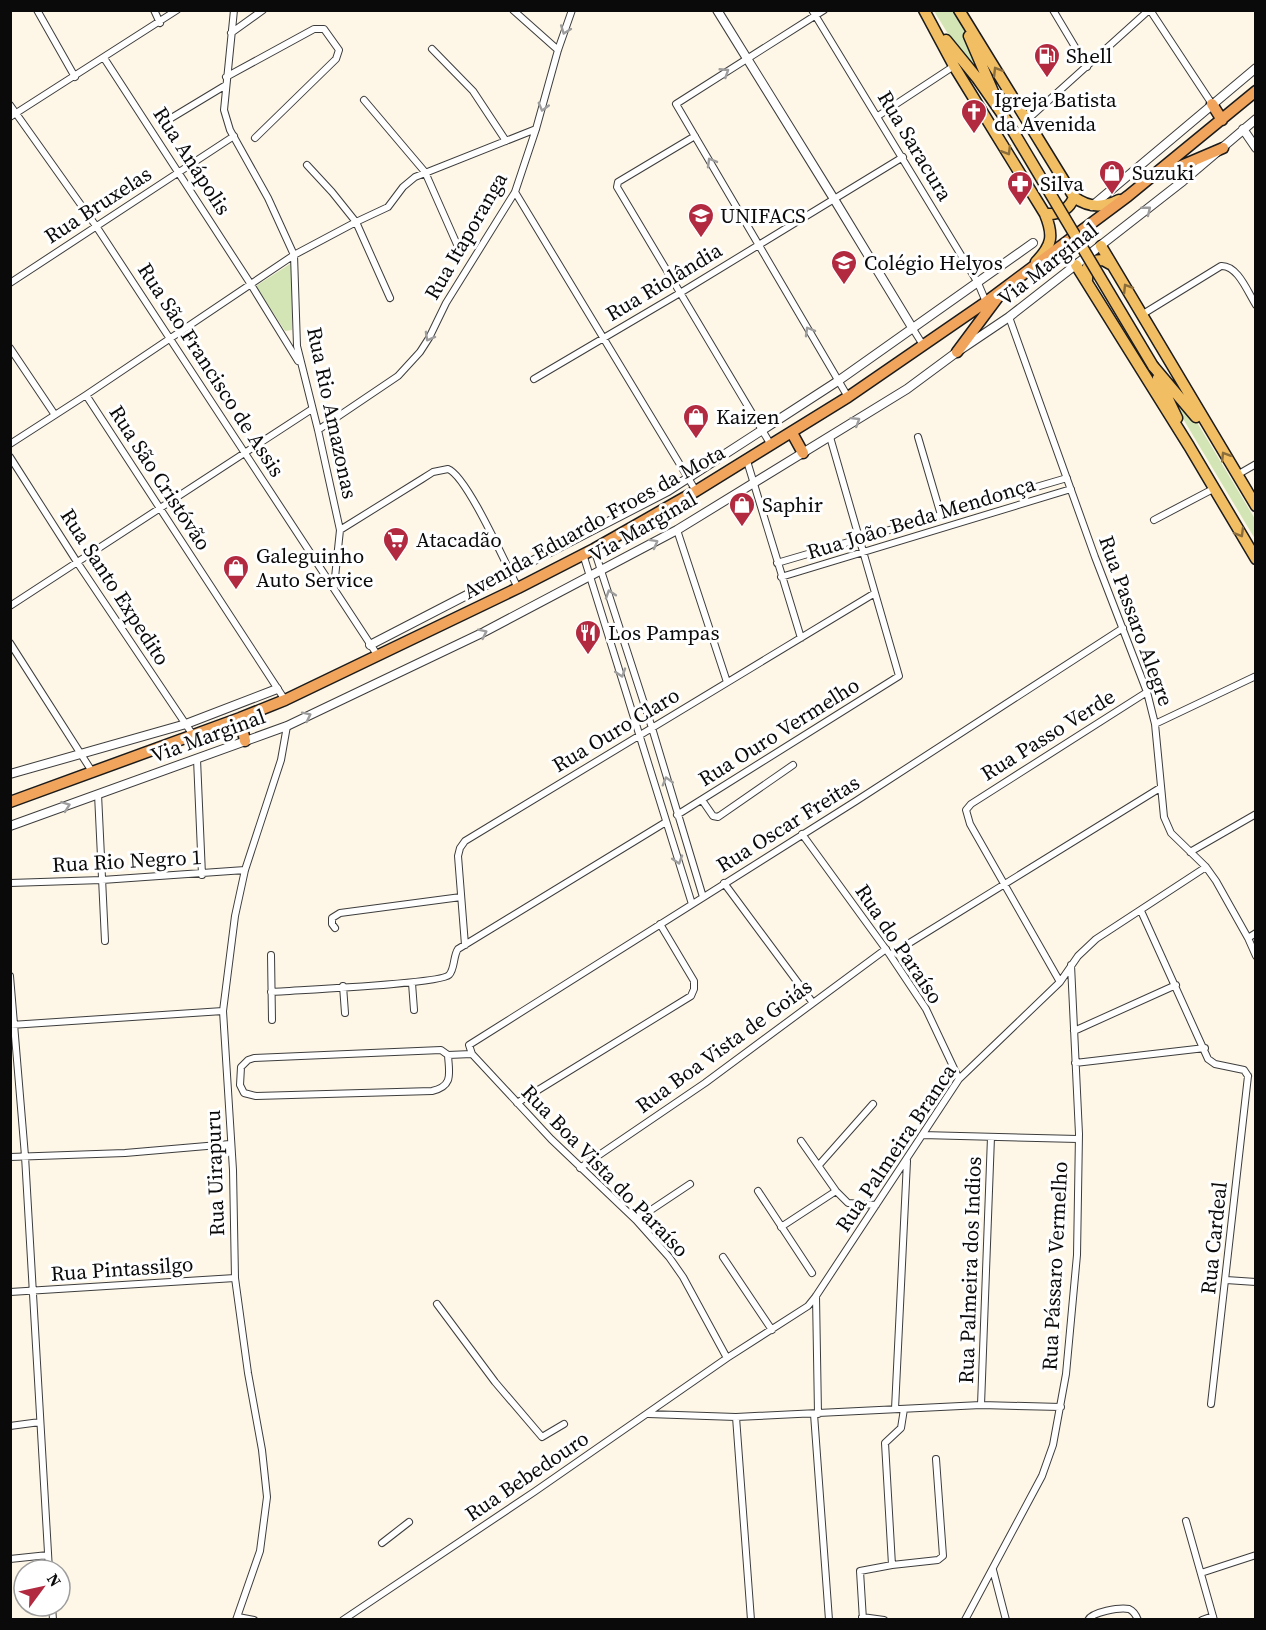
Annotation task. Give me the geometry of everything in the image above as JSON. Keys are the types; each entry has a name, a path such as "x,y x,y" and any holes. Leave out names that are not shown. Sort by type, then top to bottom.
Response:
{"highway":[{"name":"Avenida Eduardo Froes da Mota","path":"10,802 285,700 518,588 594,549 696,491 848,397 986,302 1128,196 1256,91"},
{"path":"1212,104 1222,120"},
{"path":"1150,178 1223,148"},
{"path":"957,352 1005,288"},
{"path":"792,433 803,453"},
{"path":"240,718 245,741"}],"main road":[{"path":"924,10 954,66 1045,214 1051,240 1031,268"},
{"path":"961,13 976,53 1007,121"},
{"path":"961,13 1074,197 1092,206 1110,205 1128,196"},
{"path":"931,21 977,78 1007,121 1153,366 1189,446"},
{"path":"1045,214 1060,213 1067,208 1074,197"},
{"path":"1101,246 1256,506"},
{"path":"1087,280 1088,266 1092,261 1103,260 1112,265"},
{"path":"1076,265 1189,446 1256,560"},
{"path":"1153,366 1214,438"}],"street":[{"path":"37,10 75,77"},
{"path":"154,10 160,23"},
{"path":"13,116 177,10"},
{"name":"Rua Rio Amazonas","path":"234,10 224,110 234,136 268,198 294,255 297,346 300,365 318,430 340,530 333,588"},
{"path":"513,10 558,50"},
{"name":"Rua Itaporanga","path":"318,430 398,376 420,352 446,303 515,192 537,129 558,50 572,10"},
{"path":"717,10 923,345"},
{"path":"824,10 814,13 676,104 848,397"},
{"path":"1053,10 1087,67"},
{"path":"1027,120 1150,10 1212,104"},
{"path":"231,33 263,11"},
{"name":"Rua Saracura","path":"814,13 978,283 986,302"},
{"path":"226,77 314,29 324,29 339,50 338,55 328,67 255,138"},
{"path":"432,49 473,91 506,141"},
{"name":"Rua Anápolis","path":"104,58 250,283 300,365"},
{"path":"878,116 954,66"},
{"path":"1092,206 1256,68"},
{"path":"168,120 226,85"},
{"path":"364,100 425,172 459,249"},
{"name":"Rua São Francisco de Assis","path":"10,105 13,116 96,226 378,656"},
{"name":"Via Marginal","path":"10,826 287,726 484,632 602,572 677,530 907,389 1010,317 1223,148 1256,119"},
{"path":"10,444 294,255 388,207 408,182 425,172 537,129"},
{"path":"1243,129 1256,148"},
{"name":"Rua Bruxelas","path":"11,280 234,136"},
{"path":"695,136 618,182 617,185 771,446"},
{"name":"Rua Riolândia","path":"534,380 903,157"},
{"path":"307,165 356,222 390,298"},
{"path":"515,192 696,491"},
{"path":"370,645 626,514 688,479 838,381 1033,243"},
{"path":"1143,314 1221,266 1230,267 1234,271 1256,305"},
{"name":"Rua Passaro Alegre","path":"1010,317 1147,692 1155,724 1164,817 1171,833 1206,867 1224,893 1256,956"},
{"path":"10,348 54,415"},
{"name":"Rua São Cristóvão","path":"86,395 285,700"},
{"path":"10,606 312,409"},
{"path":"830,437 875,593"},
{"path":"918,437 941,515"},
{"name":"Rua Santo Expedito","path":"10,457 193,735"},
{"path":"747,461 801,638"},
{"path":"1237,474 1256,464"},
{"path":"340,530 428,475 448,468 458,475 470,495 518,588"},
{"name":"Rua João Beda Mendonça","path":"777,563 1067,478"},
{"name":"Rua João Beda Mendonça","path":"781,577 1071,489"},
{"path":"1154,520 1213,489"},
{"path":"677,530 727,682"},
{"path":"594,549 652,728 703,897"},
{"path":"583,554 692,904"},
{"name":"Rua Ouro Claro","path":"465,945 459,856 460,848 465,841 875,593"},
{"name":"Rua Ouro Vermelho","path":"677,815 899,676 875,593"},
{"name":"Rua Oscar Freitas","path":"472,1054 470,1045 1123,628"},
{"path":"10,643 93,773"},
{"path":"1155,724 1256,676"},
{"path":"10,774 186,724 277,689"},
{"name":"Rua Passo Verde","path":"1003,883 968,819 968,807 1147,692"},
{"name":"Rua Uirapuru","path":"237,1618 260,1551 267,1497 236,1278 223,1011 235,916 245,870 281,760 287,726"},
{"path":"197,759 202,874"},
{"path":"702,800 712,816 718,817 793,765"},
{"name":"Rua Boa Vista de Goiás","path":"580,1168 705,1083 813,1003 888,952 1160,788"},
{"path":"98,794 105,941"},
{"path":"1190,852 1256,814"},
{"path":"271,992 412,983 447,977 452,971 456,952 465,945 666,822"},
{"name":"Rua do Paraíso","path":"802,834 888,952 926,1009 959,1079"},
{"name":"Rua Palmeira Branca","path":"727,1358 799,1313 816,1296 959,1079 1060,982 1071,964 1096,939 1206,867"},
{"name":"Rua Rio Negro 1","path":"10,883 102,880 245,870"},
{"path":"1003,883 1060,982"},
{"path":"724,884 813,1003"},
{"path":"335,928 332,918 340,913 461,897"},
{"path":"1141,911 1211,1062 1244,1070 1252,1076"},
{"path":"517,1103 691,996 694,981 660,924"},
{"path":"1248,938 1256,933"},
{"path":"271,955 272,1020"},
{"name":"Rua Pássaro Vermelho","path":"965,1620 1042,1476 1051,1454 1061,1407 1071,1334 1077,1255 1078,1139 1071,964"},
{"path":"10,976 34,1292 48,1558"},
{"path":"412,983 414,1010"},
{"path":"1074,1031 1176,985"},
{"path":"344,986 345,1013"},
{"path":"12,1025 223,1011"},
{"path":"1075,1063 1205,1048"},
{"path":"448,1055 448,1083 432,1091 256,1096 244,1093 240,1085 241,1067 254,1058 434,1050 441,1050 448,1055 472,1054"},
{"name":"Rua Boa Vista do Paraíso","path":"472,1054 580,1168 636,1220 669,1257 683,1277 727,1358"},
{"name":"Rua Cardeal","path":"1211,1404 1252,1076"},
{"path":"819,1165 873,1104"},
{"path":"922,1135 1078,1139"},
{"name":"Rua Palmeira dos Indios","path":"981,1405 992,1137"},
{"path":"801,1141 836,1191 850,1204 876,1205"},
{"path":"10,1157 125,1153 230,1144"},
{"path":"895,1409 907,1160"},
{"path":"636,1220 690,1184"},
{"path":"758,1191 812,1273"},
{"path":"782,1227 836,1191"},
{"path":"723,1257 772,1330"},
{"name":"Rua Pintassilgo","path":"10,1292 236,1278"},
{"path":"1226,1280 1256,1281"},
{"path":"816,1296 816,1414 829,1620"},
{"path":"437,1304 495,1382 542,1437 564,1424"},
{"name":"Rua Bebedouro","path":"343,1620 727,1358"},
{"path":"648,1414 735,1417 981,1405 1061,1407"},
{"path":"892,1565 885,1443 901,1428 904,1409"},
{"path":"735,1417 751,1620"},
{"path":"10,1426 40,1422"},
{"path":"884,1620 863,1618 860,1573 864,1570 892,1565 938,1560 943,1556 936,1459"},
{"path":"1186,1521 1213,1618 1202,1620"},
{"path":"382,1543 409,1522"},
{"path":"10,1559 48,1555"},
{"path":"1201,1573 1256,1555"},
{"path":"993,1569 1006,1620"},
{"path":"1088,1620 1093,1614 1127,1609 1133,1611 1138,1620"},
{"path":"237,1618 254,1620"}],"green space":[{"path":"934,11 953,11 971,40 977,70 953,42"},
{"path":"293,262 292,330 285,331 256,286"},
{"path":"1166,383 1192,414 1255,519 1255,539 1182,417"}],"place":[{"name":"Shell","path":"1047,79"},
{"name":"Igreja Batista da Avenida","path":"974,135"},
{"name":"Suzuki","path":"1112,196"},
{"name":"Silva","path":"1020,207"},
{"name":"UNIFACS","path":"701,239"},
{"name":"Colégio Helyos","path":"844,286"},
{"name":"Kaizen","path":"696,440"},
{"name":"Saphir","path":"742,528"},
{"name":"Atacadão","path":"396,563"},
{"name":"Galeguinho Auto Service","path":"236,591"},
{"name":"Los Pampas","path":"588,656"}]}
